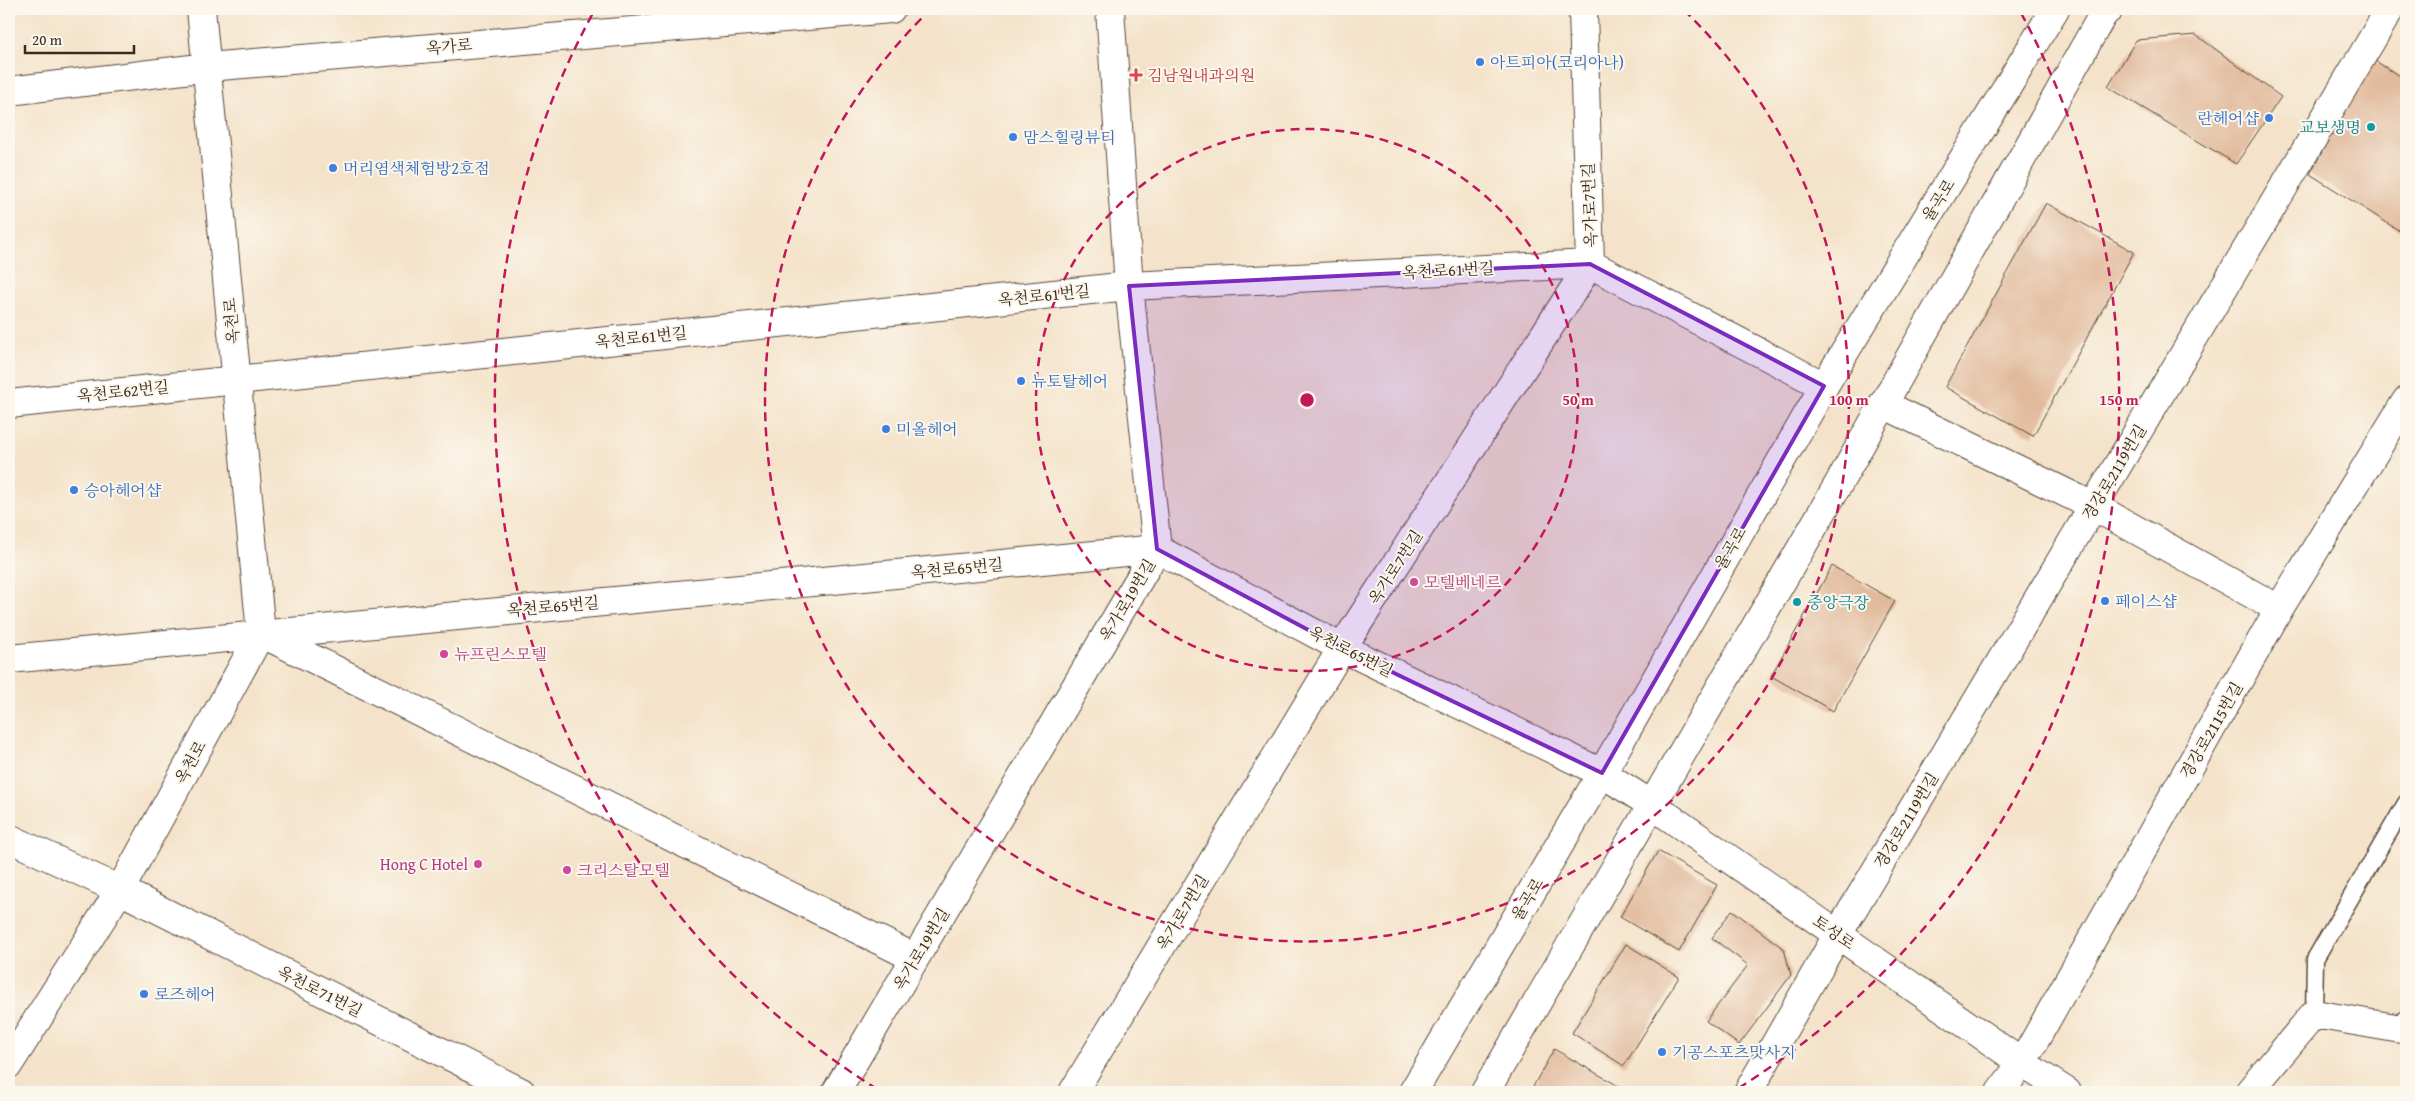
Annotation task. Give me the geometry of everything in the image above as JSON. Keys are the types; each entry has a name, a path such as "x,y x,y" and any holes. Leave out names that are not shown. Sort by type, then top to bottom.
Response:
{"street":[{"name":"옥천로","path":"9,1064 120,890 261,633 201,9"},
{"name":"옥가로","path":"9,91 208,67 891,9"},
{"name":"옥가로19번길","path":"836,1092 1157,550 1129,286 1110,9"},
{"name":"옥가로7번길","path":"1073,1092 1342,648 1590,264 1583,9"},
{"name":"경강로2119번길","path":"1748,1092 1838,934 2390,9"},
{"path":"1485,1092 1884,404 2106,10"},
{"name":"율곡로","path":"1413,1092 1602,772 1824,386 2045,16"},
{"name":"옥천로61번길","path":"237,379 1129,286 1590,264"},
{"path":"1590,264 1824,386"},
{"name":"옥천로62번길","path":"9,404 237,379"},
{"name":"경강로2115번길","path":"2000,1092 2022,1063 2279,609 2406,401"},
{"path":"1884,404 2093,506 2279,609"},
{"name":"옥천로65번길","path":"261,633 1157,550 1342,648 1602,772"},
{"path":"9,659 261,633 915,958"},
{"name":"토성로","path":"1602,772 2022,1063 2067,1092"},
{"path":"9,838 120,890"},
{"name":"옥천로71번길","path":"120,890 520,1092"},
{"path":"2249,1092 2314,1014 2401,1029 2406,1025"}],"lane":[{"path":"2314,1014 2315,960 2406,803"}],"highlighted area":[{"path":"1590,264 1824,386 1602,773 1342,648 1157,549 1129,286"}],"building":[{"path":"2196,35 2281,97 2236,164 2108,87 2136,40"},
{"name":"교보생명","path":"2372,59 2406,80 2406,235 2310,174"},
{"path":"2046,203 2134,252 2033,436 1945,387"},
{"path":"1832,566 1895,601 1833,711 1771,676"},
{"path":"1658,851 1717,885 1679,952 1620,917"},
{"path":"1732,910 1784,949 1791,975 1739,1045 1706,1021 1748,965 1712,938"},
{"path":"1626,944 1679,977 1624,1066 1572,1033"},
{"path":"1554,1049 1629,1092 1530,1092"}],"place":[{"name":"아트피아(코리아나)","path":"1480,62"},
{"name":"김남원내과의원","path":"1136,75"},
{"name":"란헤어샵","path":"2269,118"},
{"name":"교보생명","path":"2371,127"},
{"name":"맘스힐링뷰티","path":"1013,137"},
{"name":"머리염색체험방2호점","path":"333,168"},
{"name":"뉴토탈헤어","path":"1021,381"},
{"name":"미올헤어","path":"886,429"},
{"name":"승아헤어샵","path":"74,490"},
{"name":"모텔베네르","path":"1414,582"},
{"name":"페이스샵","path":"2105,601"},
{"name":"중앙극장","path":"1797,602"},
{"name":"뉴프린스모텔","path":"444,654"},
{"name":"Hong C Hotel","path":"478,864"},
{"name":"크리스탈모텔","path":"567,870"},
{"name":"로즈헤어","path":"144,994"},
{"name":"기공스포츠맛사지","path":"1662,1052"}]}
